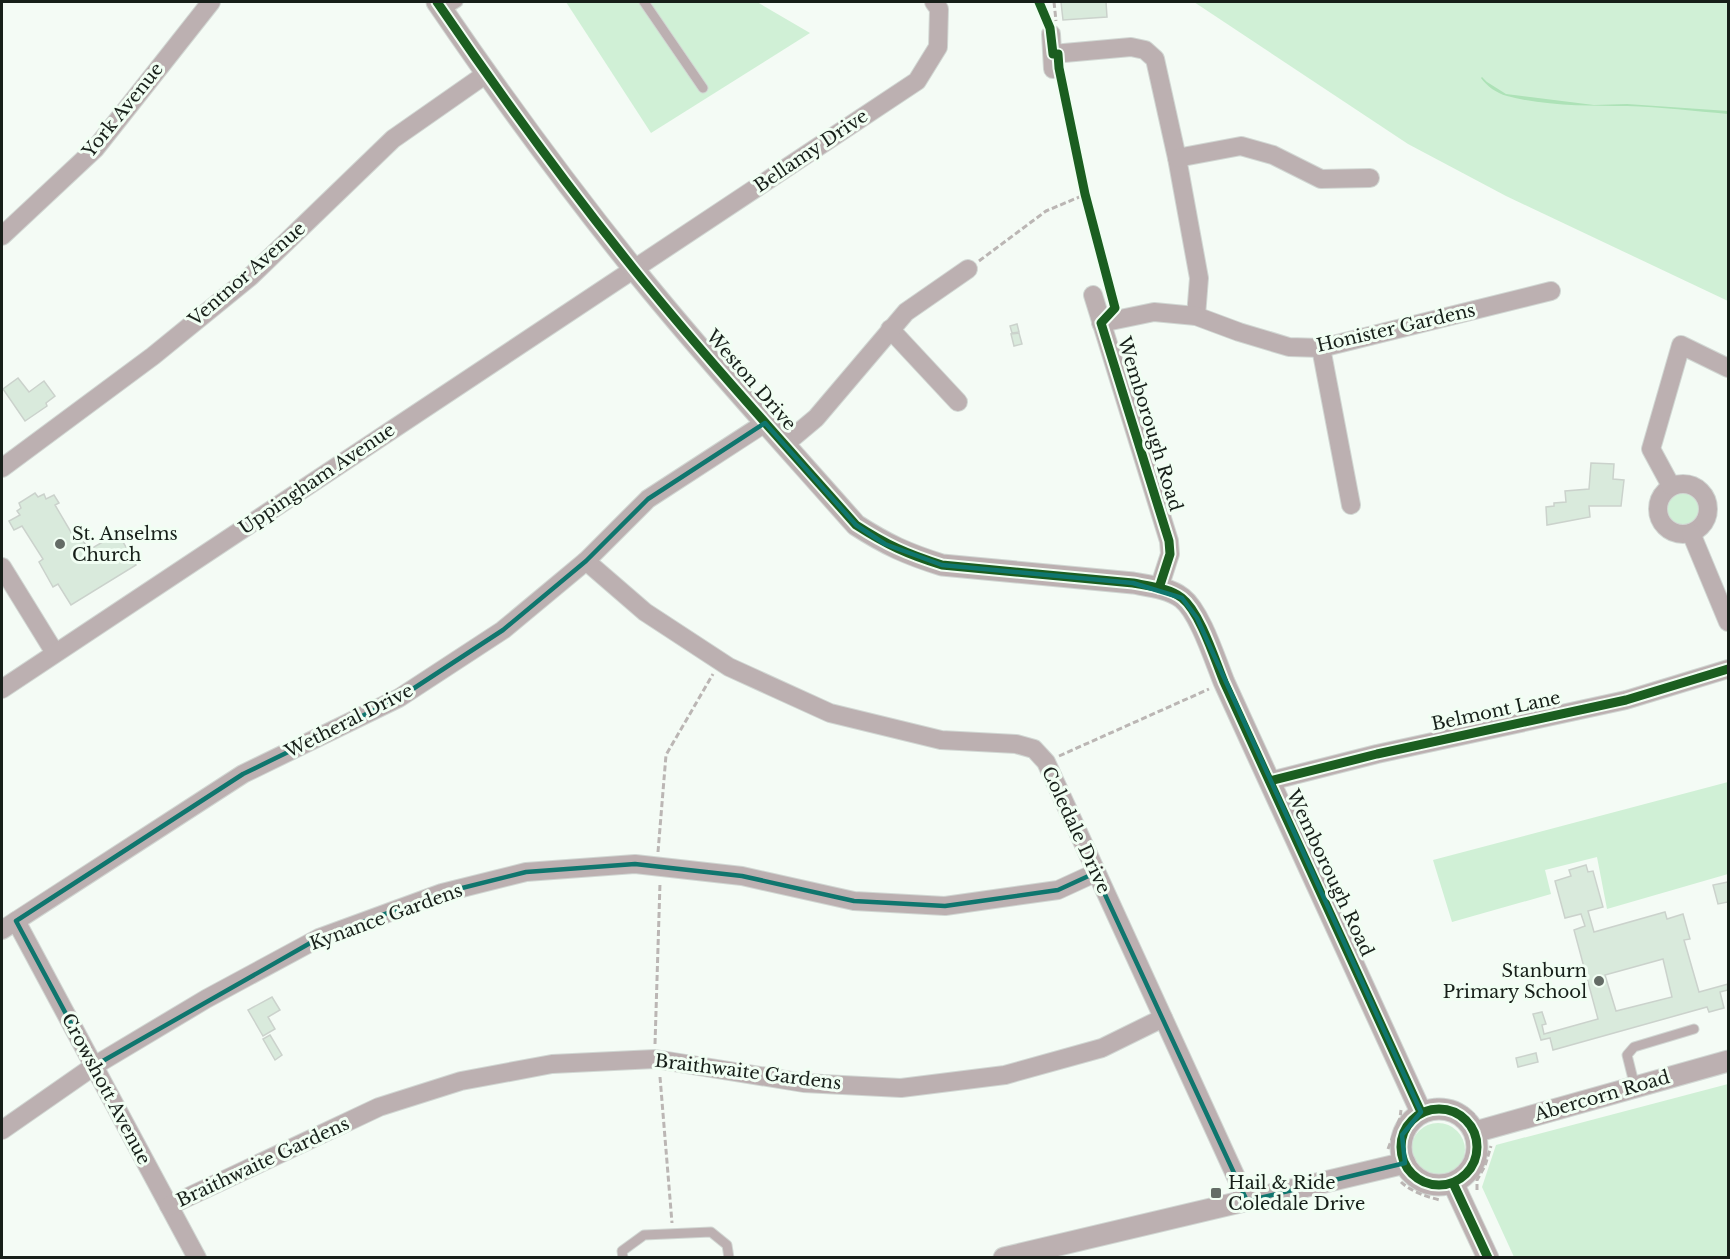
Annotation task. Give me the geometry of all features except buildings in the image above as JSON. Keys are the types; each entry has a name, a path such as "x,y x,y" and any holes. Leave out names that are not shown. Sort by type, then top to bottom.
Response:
{"street":[{"name":"York Avenue","path":"2,236 95,149 211,2"},
{"name":"Bellamy Drive","path":"633,269 917,81 938,47 939,9 934,2"},
{"name":"Weston Drive","path":"446,5 486,74 633,269 856,525 885,544 942,565 1133,583 1159,588"},
{"path":"1051,34 1055,59 1131,47 1145,50 1155,59 1177,158 1199,278 1196,316"},
{"name":"Ventnor Avenue","path":"2,468 153,356 250,277 393,140 486,74"},
{"path":"1177,158 1241,146 1273,155 1321,179 1370,178"},
{"name":"Uppingham Avenue","path":"2,689 633,269"},
{"path":"785,444 822,411 906,312 968,269"},
{"name":"Honister Gardens","path":"1101,323 1154,312 1196,316 1289,347 1321,348 1551,291"},
{"name":"Wemborough Road","path":"1102,293 1101,323 1169,541 1170,554 1159,588 1182,598 1197,618 1224,682 1418,1106"},
{"path":"891,329 958,402"},
{"path":"1671,486 1651,449 1681,345 1728,368"},
{"path":"1321,348 1351,505"},
{"name":"Wetheral Drive","path":"9,926 243,774 399,698 504,630 586,561 648,499 765,423"},
{"path":"1688,483 1696,486 1707,499 1708,507 1704,523 1698,529 1690,533 1674,532 1661,522 1658,506 1660,498 1671,486 1688,483"},
{"path":"1690,533 1728,622"},
{"name":"Coledale Drive","path":"586,561 645,612 720,662 830,713 941,740 1016,744 1034,749 1046,762 1247,1201"},
{"path":"2,567 55,653"},
{"name":"Belmont Lane","path":"1270,781 1377,754 1626,700 1728,669"},
{"name":"Kynance Gardens","path":"2,1130 94,1066 206,999 319,938 442,893 526,872 634,864 742,876 854,901 945,906 1058,890 1095,873"},
{"name":"Crowshott Avenue","path":"9,926 94,1066 196,1257"},
{"name":"Braithwaite Gardens","path":"169,1206 379,1107 461,1081 552,1064 655,1059 804,1083 901,1088 1005,1075 1101,1048 1163,1018"},
{"name":"Abercorn Road","path":"1482,1130 1728,1061"},
{"path":"1397,1166 1402,1135 1418,1106 1448,1109 1460,1114 1482,1130 1477,1156 1468,1172 1449,1192"},
{"path":"1004,1257 1397,1166 1407,1169 1416,1178 1428,1184 1441,1185 1449,1192 1488,1257"}],"lane":[{"path":"644,2 703,88"},
{"path":"1635,1087 1627,1055 1634,1047 1694,1029"},
{"path":"623,1257 622,1251 644,1235 711,1232 727,1245 729,1257"}],"path":[{"path":"1044,12 1051,34"},
{"path":"1055,59 1059,68 1085,194 1102,293"},
{"path":"968,269 1046,211 1085,194"},
{"path":"673,1233 662,1082 655,1059 660,889 658,844 666,755 720,662"},
{"path":"1046,762 1224,682"},
{"path":"1449,1192 1430,1198 1406,1187 1397,1166 1395,1127 1400,1118 1418,1106 1467,1109 1482,1130 1487,1155 1485,1166 1477,1180 1479,1200"}],"highlighted area":[{"path":"765,423 856,525 885,544 942,565 1133,583 1182,598 1197,618 1421,1112 1402,1135 1405,1163 1247,1201 1095,873 1058,890 945,906 854,901 742,876 635,864 526,872 442,893 319,938 94,1066 16,921 243,774 399,698 503,630 586,561 648,499"}],"shaded area":[{"path":"566,2 757,2 810,33 651,133"},
{"path":"1194,2 1728,2 1728,301 1506,196 1408,144"},
{"path":"1482,77 1506,94 1594,105 1627,104 1728,111 1728,114 1652,107 1567,105 1536,102 1499,93 1486,84"},
{"path":"1684,493 1696,498 1701,510 1696,522 1684,527 1672,522 1667,510 1672,498"},
{"path":"1728,782 1728,874 1607,909 1597,857 1545,870 1551,894 1452,922 1433,860"},
{"path":"1728,1084 1728,1257 1514,1257 1482,1187 1496,1145"},
{"path":"1433,1123 1443,1123 1453,1127 1461,1135 1465,1150 1461,1165 1453,1173 1443,1177 1433,1177 1423,1173 1415,1165 1411,1155 1411,1145 1415,1135 1423,1127"}],"cycle path":[{"path":"437,2 532,137 633,268 715,366 856,525 897,548 942,565 1133,583 1171,592 1189,605 1206,637 1224,682 1421,1112"},
{"path":"1039,2 1050,28 1053,54 1058,54 1085,194 1115,308 1101,323 1169,541 1170,554 1159,588"},
{"path":"1270,781 1377,754 1626,700 1728,669"},
{"path":"1432,1109 1446,1109 1460,1115 1471,1126 1475,1132 1477,1147 1475,1162 1466,1174 1454,1183 1432,1185 1418,1179 1407,1168 1401,1154 1401,1140 1407,1126 1418,1115 1432,1109"},
{"path":"1453,1183 1488,1258"}],"place":[{"name":"St. Anselms Church","path":"60,544"},
{"name":"Stanburn Primary School","path":"1599,981"},
{"name":"Hail & Ride Coledale Drive","path":"1216,1193"}]}
